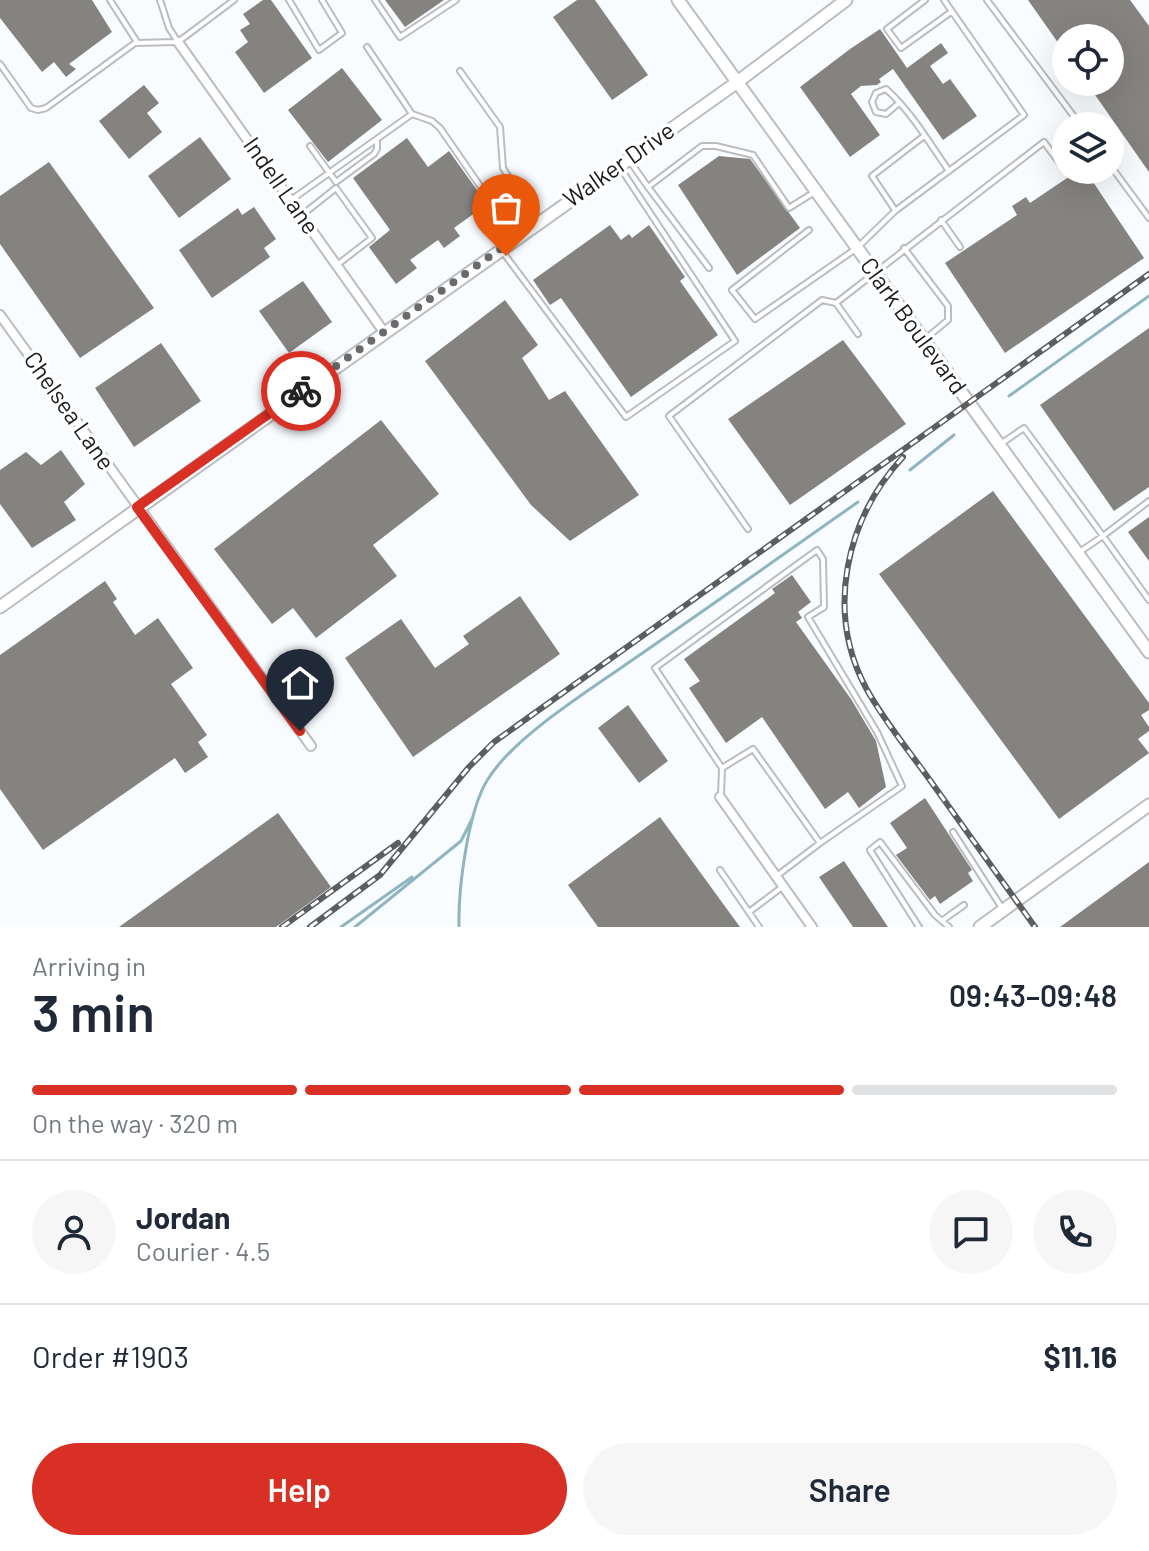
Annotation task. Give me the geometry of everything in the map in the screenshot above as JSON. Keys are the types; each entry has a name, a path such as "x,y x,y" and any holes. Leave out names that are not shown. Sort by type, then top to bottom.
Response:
{"street":[{"name":"Clark Boulevard","path":"678,0 1149,652"},
{"name":"Walker Drive","path":"0,607 736,83 846,0"},
{"name":"Indell Lane","path":"178,42 384,332"},
{"name":"Chelsea Lane","path":"0,315 311,746"},
{"path":"720,797 812,927"},
{"path":"980,927 1149,805"}],"lane":[{"path":"110,0 137,42"},
{"path":"160,0 169,28 178,42"},
{"path":"0,64 31,108 46,108 137,42 178,42 234,0"},
{"path":"289,0 319,50 342,33 322,0"},
{"path":"375,0 400,37 456,0"},
{"path":"925,0 887,29 901,48 952,12"},
{"path":"809,230 732,290 755,319 857,248 895,211 1024,115 944,0"},
{"path":"987,0 1071,112"},
{"path":"367,47 412,114 432,121 440,128 516,238"},
{"path":"460,71 500,127 503,168 538,223"},
{"path":"899,103 886,114 876,112 872,102 876,93 886,89 899,103 949,171"},
{"path":"291,200 412,114"},
{"path":"895,211 872,176 924,136"},
{"path":"302,215 374,154 377,139"},
{"path":"836,303 1044,142 1052,153"},
{"path":"310,146 372,238 337,265"},
{"path":"648,187 702,146 716,146 753,155 789,208 815,191"},
{"path":"623,162 648,187 709,268"},
{"path":"500,249 626,417 735,341 623,162"},
{"path":"1124,184 1149,218"},
{"path":"482,224 498,212"},
{"path":"941,220 960,247"},
{"path":"904,248 948,306 950,313 943,325 924,340"},
{"path":"748,529 669,416 822,300 836,303 858,334"},
{"path":"1000,445 1024,428 1149,600"},
{"path":"1078,553 1149,501"},
{"path":"720,797 722,768 655,668 817,550 823,559 824,607 808,617 877,732 902,786 776,876"},
{"path":"722,768 753,749 820,843"},
{"path":"953,832 1004,910"},
{"path":"919,927 870,850 880,842 935,915 949,927"},
{"path":"720,870 759,927"},
{"path":"749,912 784,886"},
{"path":"943,920 964,905"}],"building":[{"path":"0,0 92,0 112,32 69,64 76,69 66,77 54,62 42,72 0,18"},
{"path":"263,0 271,0 312,58 264,93 235,52 248,42 240,30 250,24 243,14"},
{"path":"385,0 444,0 405,27"},
{"path":"577,0 595,0 648,75 612,100 553,17"},
{"path":"1028,0 1130,0 1149,26 1149,172 1124,136 1124,112 1107,112 1096,96 1124,96 1124,24 1052,24 1052,34"},
{"path":"880,29 907,68 941,43 948,53 930,66 943,84 950,79 977,116 943,140 893,69 879,79 881,82 877,85 861,86 851,94 880,135 850,157 800,87"},
{"path":"342,68 382,120 328,162 288,110"},
{"path":"144,85 159,103 147,113 162,132 129,159 99,121"},
{"path":"200,137 231,179 179,218 148,176"},
{"path":"407,138 428,167 449,151 487,204 454,228 460,236 444,248 438,240 410,260 417,268 396,284 369,247 390,230 353,178"},
{"path":"719,156 750,159 800,228 737,275 678,185"},
{"path":"49,162 154,308 80,358 0,244 0,196"},
{"path":"1058,184 1094,184 1144,258 1005,353 945,263 1017,215 1012,206 1026,197 1030,203"},
{"path":"254,207 276,239 264,248 270,257 212,298 179,250 238,208 242,215"},
{"path":"610,225 621,240 629,234 632,238 649,225 685,277 680,281 718,335 631,397 561,298 550,305 533,280"},
{"path":"303,281 332,322 289,353 259,311"},
{"path":"505,300 538,345 522,358 549,400 565,391 639,495 570,541 531,505 425,361"},
{"path":"1149,328 1149,487 1114,511 1040,405"},
{"path":"843,340 906,424 790,505 728,419"},
{"path":"161,343 201,401 134,447 95,388"},
{"path":"381,420 439,494 373,545 397,576 316,638 293,608 272,624 214,549"},
{"path":"61,450 85,484 64,502 76,520 32,548 0,504 0,470 26,452 41,465"},
{"path":"993,491 1149,703 1149,710 1141,715 1149,731 1138,739 1149,753 1059,819 879,574"},
{"path":"1149,517 1149,561 1128,532"},
{"path":"792,575 811,602 798,612 802,618 796,622 851,699 876,741 886,787 859,808 848,792 825,809 762,717 726,743 689,688 700,681 684,659 775,593 772,589"},
{"path":"105,581 117,599 113,602 135,635 158,618 193,668 171,684 207,735 198,742 208,757 185,773 175,758 43,850 0,789 0,655"},
{"path":"520,596 560,654 413,757 345,658 401,619 435,668 469,644 463,636"},
{"path":"628,705 668,761 639,783 598,728"},
{"path":"925,798 972,870 968,873 973,881 940,904 935,896 930,900 896,855 907,848 890,823"},
{"path":"278,813 331,887 276,927 119,927"},
{"path":"660,817 740,927 598,927 568,885"},
{"path":"844,861 888,927 853,927 819,877"},
{"path":"1149,862 1149,927 1060,927"}],"waterway":[{"path":"1009,396 1149,296"},
{"path":"910,470 954,435"},
{"path":"459,927 462,872 475,810 488,779 515,747 573,701 858,502"},
{"path":"355,927 461,841 472,819"},
{"path":"341,927 412,877"}],"railway":[{"path":"310,927 380,875 469,767 494,742 1149,274"},
{"path":"903,457 867,508 855,537 845,597 846,628 853,659 881,712 1035,927"},
{"path":"282,927 398,843"}],"way so far":[{"path":"301,391 500,249 506,256"}],"route":[{"path":"300,731 137,507 301,391"}]}
